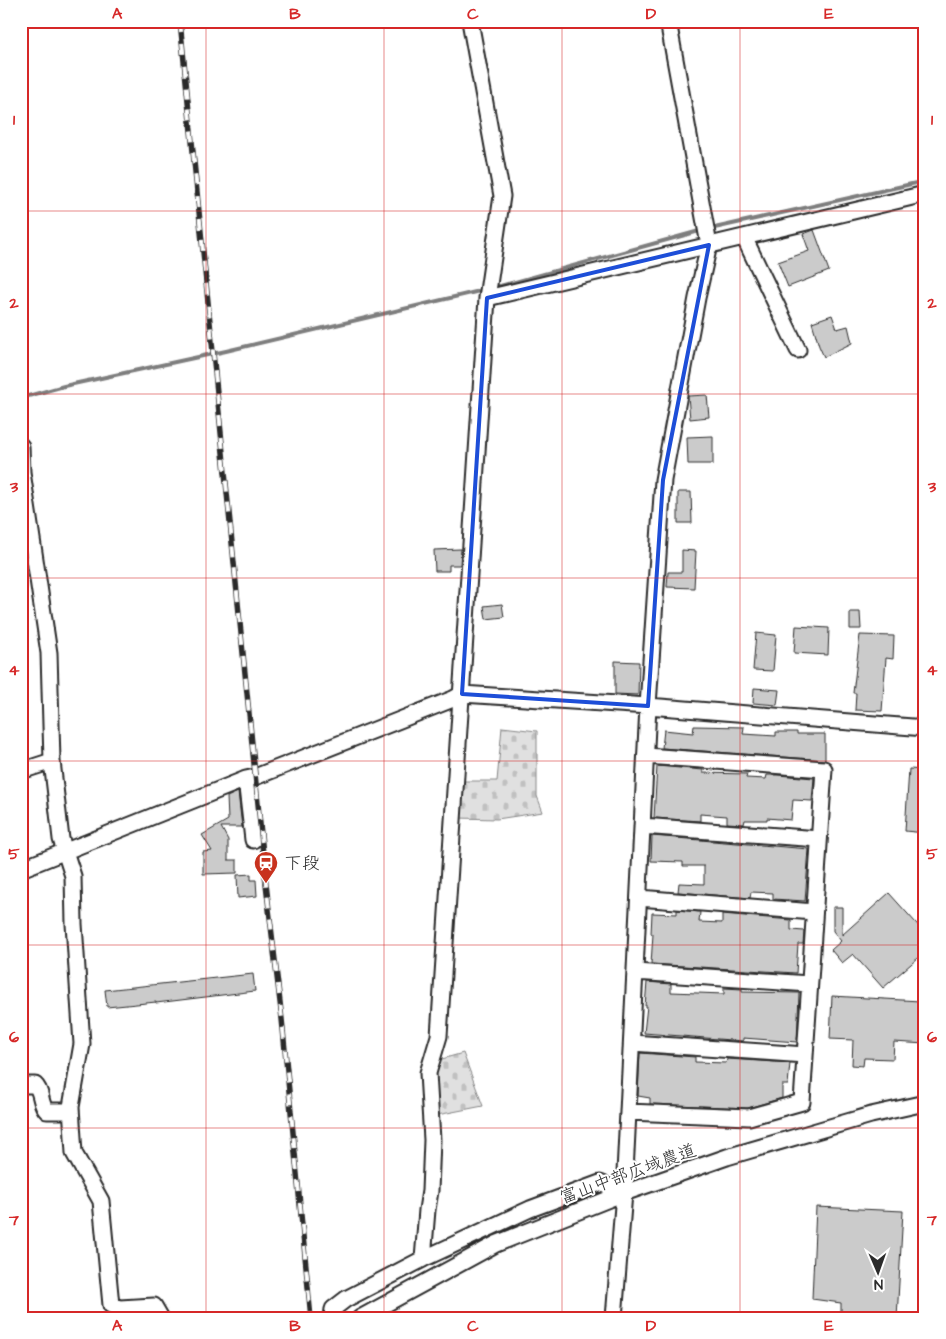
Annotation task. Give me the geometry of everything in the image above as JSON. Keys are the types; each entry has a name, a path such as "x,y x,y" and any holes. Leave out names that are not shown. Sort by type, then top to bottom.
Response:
{"street":[{"path":"423,1259 430,1191 432,1140 428,1073 439,1036 487,298 502,196 470,21"},
{"path":"614,1318 624,1193 648,706 663,480 697,298 709,245 668,21"},
{"path":"487,298 925,194"},
{"path":"744,237 798,350"},
{"path":"21,446 24,481 49,653 52,761 61,839 74,876 74,924 82,1044 71,1110 74,1153 101,1201 112,1305 120,1308 154,1306 161,1318"},
{"path":"21,869 246,779 336,746 462,694 648,706 925,728"},
{"path":"628,1112 749,1117 802,1102 824,769 646,756"},
{"path":"21,771 52,761"},
{"path":"246,779 253,840"},
{"path":"642,826 819,839"},
{"path":"639,898 814,912"},
{"path":"635,972 810,984"},
{"path":"632,1044 805,1055"},
{"path":"21,1085 35,1085 39,1089 43,1108 47,1111 71,1110"},
{"name":"富山中部広域農道","path":"360,1318 496,1244 624,1193 727,1157 871,1114 925,1103"},
{"path":"332,1318 332,1309 346,1299 423,1259 530,1209 600,1183 624,1193"}],"highlighted area":[{"path":"709,245 663,480 648,706 462,694 487,298"}],"green space":[{"path":"502,727 537,731 537,796 543,812 497,819 458,818 460,781 497,781"},
{"path":"463,1053 483,1106 437,1115 435,1061"}],"building":[{"path":"814,230 829,271 788,287 778,262 809,251 803,234"},
{"path":"832,315 837,329 848,326 852,343 824,357 812,322"},
{"path":"707,395 709,417 690,419 688,396"},
{"path":"713,436 713,464 688,464 687,437"},
{"path":"678,492 691,492 692,523 678,523"},
{"path":"461,549 460,565 449,565 449,571 435,571 434,550"},
{"path":"682,550 696,551 694,588 667,587 668,572 682,572"},
{"path":"502,604 504,617 486,619 484,606"},
{"path":"850,612 860,612 861,629 850,629"},
{"path":"796,626 829,628 828,655 794,653"},
{"path":"756,633 776,635 773,671 753,670"},
{"path":"860,635 894,636 893,659 886,658 882,711 855,710 856,693 853,693"},
{"path":"615,661 639,662 638,695 615,694"},
{"path":"754,688 779,690 777,705 753,703"},
{"path":"694,726 744,727 743,734 776,736 776,732 797,732 797,734 825,734 825,760 662,748 664,730 693,733"},
{"path":"657,766 703,770 703,773 747,774 746,778 766,779 767,775 777,775 814,778 812,801 793,800 791,820 767,818 767,820 745,820 744,824 727,823 727,816 700,814 700,821 654,818"},
{"path":"909,769 925,770 925,833 905,831"},
{"path":"238,792 242,827 221,827 228,840 228,860 237,860 237,873 203,874 203,852 212,851 202,835 228,820 227,797"},
{"path":"652,836 809,849 805,901 773,899 773,893 751,892 750,898 678,892 679,883 704,884 704,866 683,866 683,862 651,861"},
{"path":"251,874 251,880 256,880 257,896 238,898 237,875"},
{"path":"889,893 925,933 925,952 883,988 853,954 842,963 831,950 841,941 833,931 833,907 842,907 842,935"},
{"path":"677,910 700,912 699,922 722,923 722,914 791,920 791,930 804,931 803,944 798,944 796,973 651,964 652,913 677,914"},
{"path":"253,974 255,991 107,1007 105,990"},
{"path":"647,982 671,984 671,992 724,994 724,988 742,989 742,992 799,993 797,1042 743,1038 743,1041 644,1033"},
{"path":"832,996 920,1001 920,1016 925,1016 925,1044 894,1042 893,1059 864,1058 863,1066 852,1065 853,1040 830,1039"},
{"path":"640,1053 695,1057 695,1062 726,1063 727,1059 790,1063 788,1085 782,1085 782,1098 748,1108 650,1104 650,1098 638,1096"},
{"path":"816,1207 903,1211 897,1318 841,1318 841,1303 812,1299"}],"waterway":[{"path":"710,229 925,181"},
{"path":"493,288 703,230"},
{"path":"21,398 64,386 226,351 484,290"}],"railway":[{"path":"180,21 311,1318"}],"place":[{"name":"下段","path":"266,884"}]}
